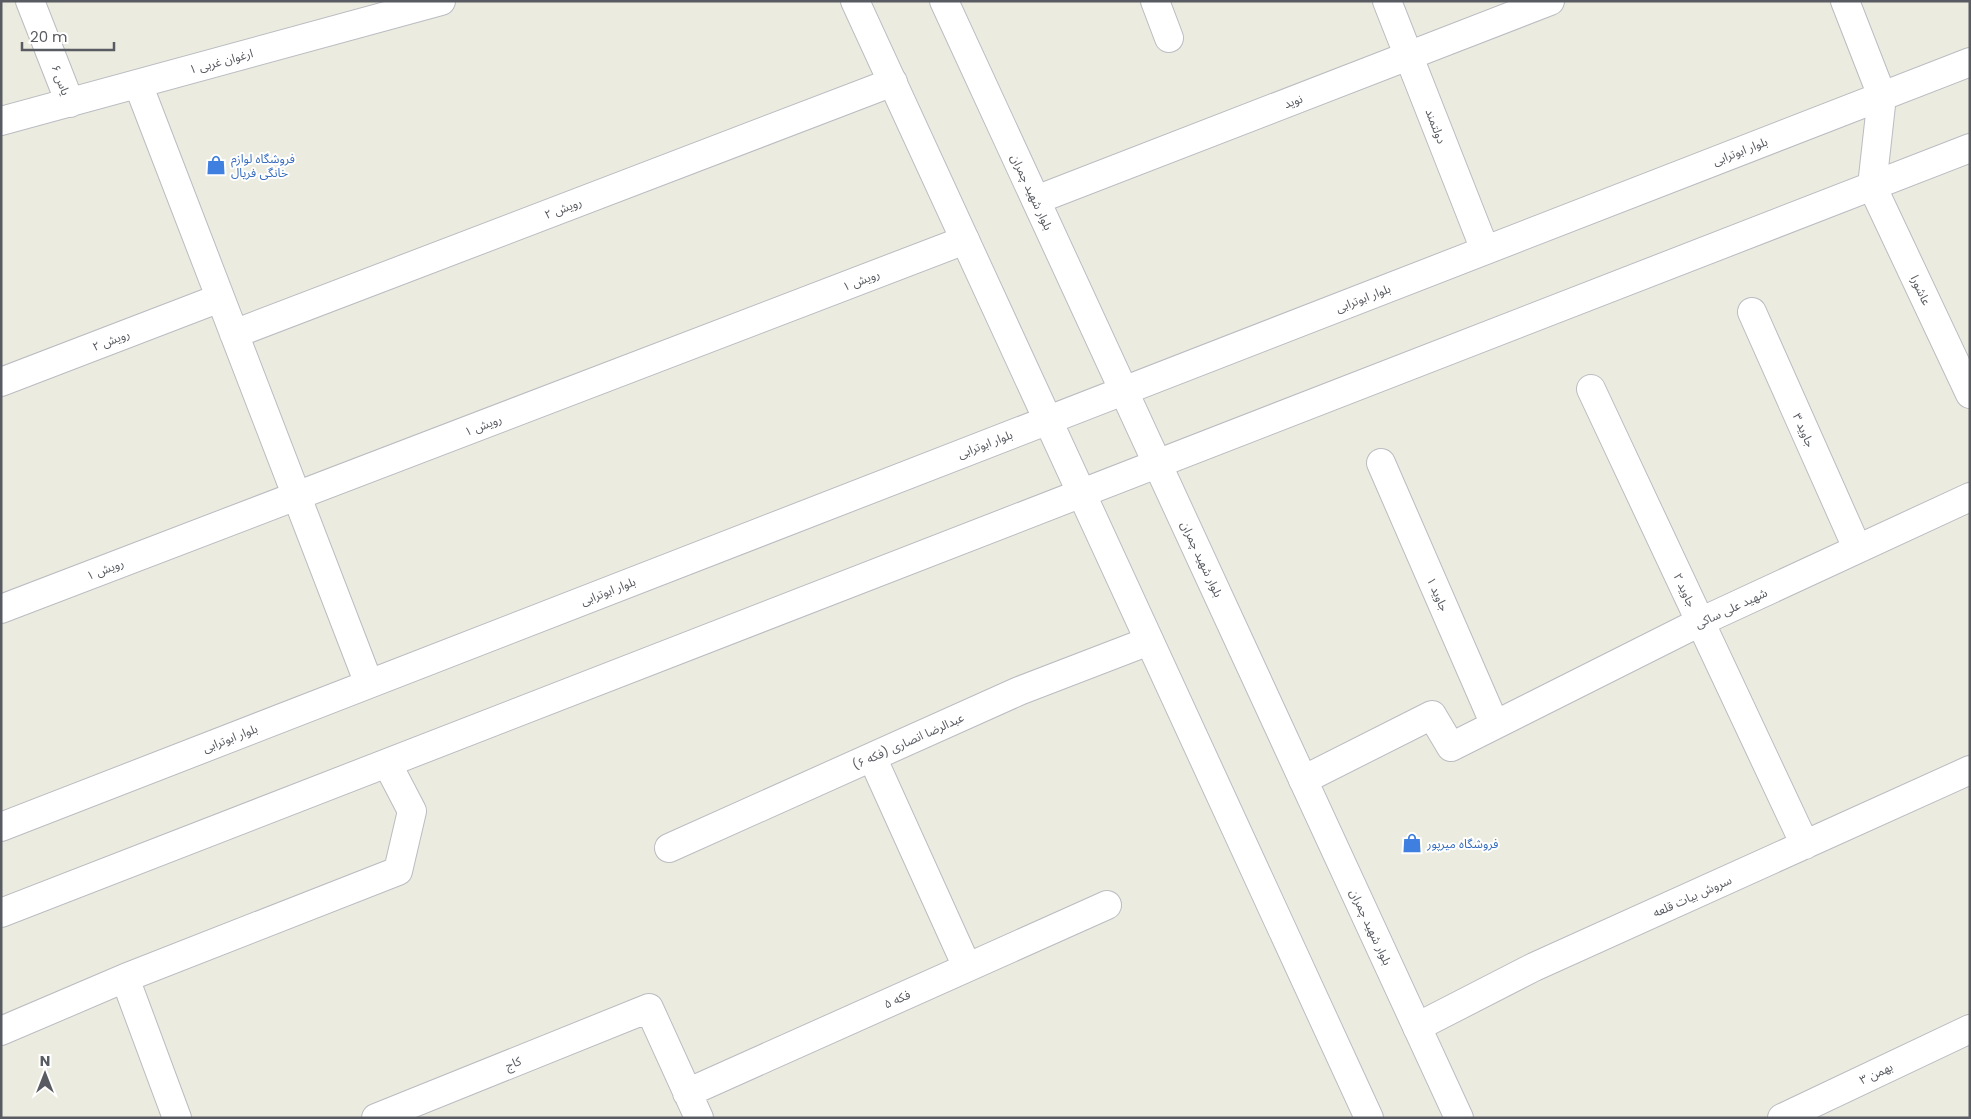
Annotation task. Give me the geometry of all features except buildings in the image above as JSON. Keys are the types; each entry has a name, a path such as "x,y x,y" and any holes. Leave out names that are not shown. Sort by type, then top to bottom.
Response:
{"street":[{"name":"یاس ۶","path":"30,1 70,103"},
{"name":"ارغوان غربی ۱","path":"1,121 441,1"},
{"path":"855,1 1369,1118"},
{"name":"بلوار شهید چمران","path":"944,1 1459,1118"},
{"path":"1155,1 1169,38"},
{"name":"دولتمند","path":"1387,1 1485,250"},
{"name":"نوید","path":"1036,200 1550,1"},
{"path":"1845,1 1882,96 1872,186"},
{"name":"بلوار ابوترابی","path":"1,827 1970,62"},
{"name":"رویش ۲","path":"234,334 892,82"},
{"path":"138,84 369,684"},
{"path":"1,913 1970,148"},
{"name":"عاشورا","path":"1872,186 1970,394"},
{"name":"رویش ۱","path":"1,609 965,240"},
{"name":"رویش ۲","path":"1,382 220,298"},
{"name":"جاوید ۳","path":"1752,312 1857,548"},
{"name":"جاوید ۲","path":"1591,389 1805,845"},
{"name":"جاوید ۱","path":"1381,463 1495,725"},
{"name":"شهید علی ساکی","path":"1303,780 1432,715 1451,747 1700,622 1970,497"},
{"name":"عبدالرضا انصاری (فکه ۶)","path":"669,848 1019,691 1150,641"},
{"path":"872,757 967,968"},
{"path":"1,1031 125,978 398,870 412,811 387,763"},
{"name":"سروش بیات قلعه","path":"1417,1027 1534,967 1970,770"},
{"name":"فکه ۵","path":"687,1093 1107,905"},
{"path":"125,978 177,1118"},
{"name":"کاج","path":"376,1118 649,1008 687,1093"},
{"name":"بهمن ۳","path":"1782,1118 1970,1029"},
{"path":"687,1093 699,1118"}],"place":[{"name":"فروشگاه لوازم خانگی فریال","path":"216,165"},
{"name":"فروشگاه میرپور","path":"1412,843"}]}
